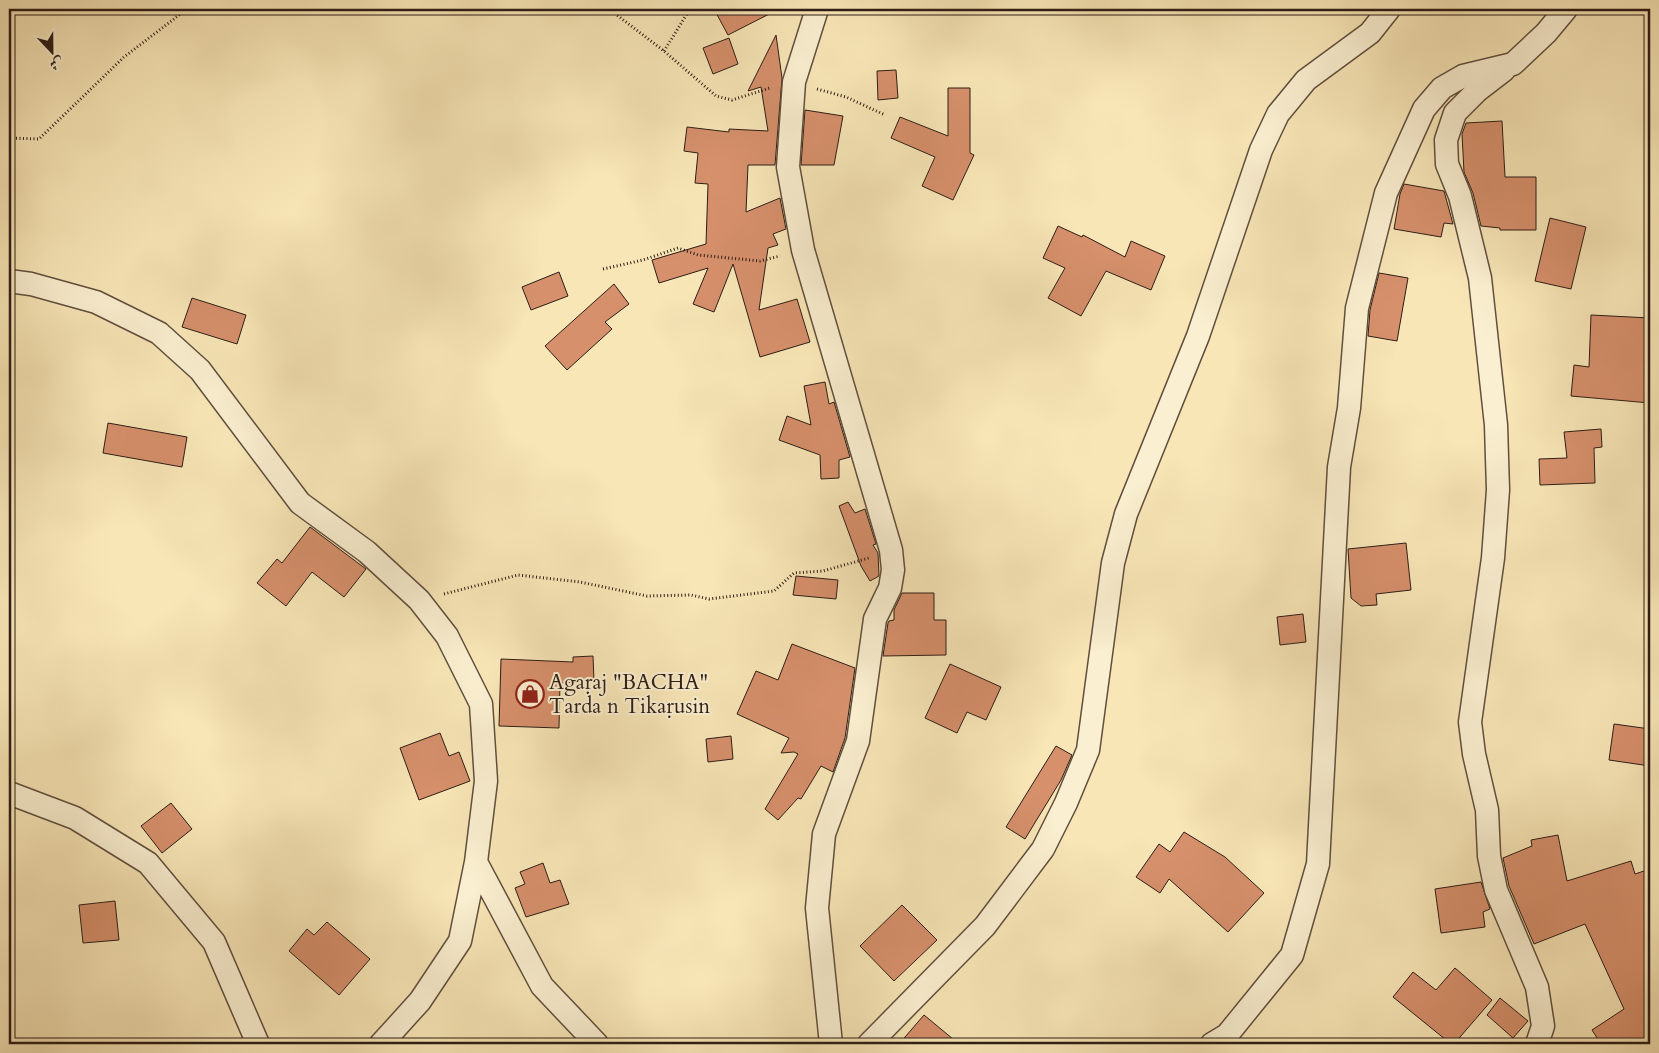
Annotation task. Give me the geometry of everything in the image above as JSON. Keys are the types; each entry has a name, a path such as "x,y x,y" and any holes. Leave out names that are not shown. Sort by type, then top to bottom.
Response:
{"street":[{"path":"817,9 794,82 788,167 803,250 891,550 893,570 890,588 875,619 858,741 824,834 816,908 831,1044"},
{"path":"869,1044 986,926 1043,849 1066,803 1088,750 1113,563 1126,514 1198,336 1261,150 1278,114 1306,80 1370,34 1389,9"},
{"path":"1537,1044 1542,1026 1536,987 1496,890 1490,856 1487,810 1474,754 1470,722 1493,558 1498,480 1489,357 1480,278 1460,196 1447,164 1446,140 1455,113 1478,90 1513,64 1546,33 1566,9"},
{"path":"1212,1044 1226,1035 1292,955 1318,864 1340,467 1349,408 1357,308 1386,193 1424,109 1442,88 1463,76 1513,64"},
{"path":"9,281 31,284 96,302 159,333 200,370 300,503 367,552 419,600 447,636 481,704 486,781 476,862 460,941 420,1001 381,1044"},
{"path":"9,793 75,818 148,863 214,942 258,1044"},
{"path":"476,862 542,986 597,1044"}],"path":[{"path":"9,138 39,139 124,57 188,9"},
{"path":"608,9 664,51 716,96 732,100 794,82 846,97 885,115"},
{"path":"664,51 690,9"},
{"path":"603,268 643,260 678,248 698,255 760,260 803,250"},
{"path":"419,600 518,575 580,582 646,596 691,595 710,599 774,591 794,573 823,571 891,550"}],"building":[{"path":"714,9 779,9 728,35"},
{"path":"776,35 782,78 775,165 748,165 746,212 780,198 786,229 773,234 778,245 768,248 759,310 797,299 810,342 760,357 733,264 714,312 693,304 708,268 659,283 652,260 706,244 708,184 695,183 698,153 684,151 687,127 729,132 729,129 768,131 761,87 748,91"},
{"path":"729,38 738,64 713,74 703,48"},
{"path":"896,70 898,98 878,100 877,71"},
{"path":"948,88 970,88 970,153 974,155 953,200 922,186 935,157 891,138 900,117 948,136"},
{"path":"805,110 843,116 834,165 801,165"},
{"path":"1502,121 1505,177 1536,177 1536,230 1500,230 1500,228 1481,226 1473,193 1464,172 1462,134 1466,123"},
{"path":"1404,184 1444,191 1453,224 1444,223 1441,237 1394,229 1400,194"},
{"path":"1550,218 1586,227 1571,289 1535,281"},
{"path":"1058,226 1082,237 1083,235 1125,257 1131,241 1165,256 1151,290 1106,271 1081,316 1048,298 1065,268 1043,258"},
{"path":"559,272 568,296 531,310 522,287"},
{"path":"1379,273 1408,278 1397,341 1368,336 1370,310"},
{"path":"614,284 629,304 605,322 612,329 567,370 545,346"},
{"path":"192,298 246,315 237,344 182,327"},
{"path":"1591,315 1650,318 1650,403 1571,396 1574,365 1589,367"},
{"path":"825,382 829,404 834,402 850,457 839,460 839,478 821,479 820,455 779,440 787,416 811,425 804,386"},
{"path":"108,423 187,437 182,467 103,453"},
{"path":"1601,429 1602,447 1594,448 1595,483 1540,485 1539,459 1567,458 1564,432"},
{"path":"848,502 855,513 865,509 876,544 873,545 878,553 879,576 870,581 861,566 839,506"},
{"path":"310,527 366,569 344,597 312,572 286,606 257,583 277,559 282,563"},
{"path":"1406,543 1411,590 1376,594 1377,605 1361,606 1351,598 1348,549"},
{"path":"796,576 838,580 836,599 793,595"},
{"path":"902,593 934,593 934,620 946,620 946,655 883,656 888,623 894,620 894,610"},
{"path":"1303,614 1306,642 1280,645 1277,617"},
{"path":"792,644 855,668 845,738 833,772 821,766 801,799 798,798 778,820 765,809 798,754 794,752 781,753 789,738 737,714 756,671 778,680"},
{"name":"Agaṛaj \"BACHA\" Tarda n Tikaṛusin","path":"593,656 594,681 560,683 559,728 499,726 501,659 573,662 573,657"},
{"path":"950,664 1001,687 986,720 967,712 957,733 925,718"},
{"path":"1614,724 1650,729 1650,766 1609,760"},
{"path":"440,733 449,756 459,752 470,781 419,800 400,748"},
{"path":"731,736 733,759 708,762 706,739"},
{"path":"1056,746 1072,755 1061,780 1025,839 1006,827"},
{"path":"171,803 192,829 162,853 141,826"},
{"path":"1184,832 1225,857 1264,893 1228,932 1169,879 1160,893 1136,877 1159,844 1170,852"},
{"path":"1558,835 1567,881 1631,861 1635,874 1647,870 1650,882 1650,1044 1601,1044 1592,1030 1624,1009 1585,924 1534,944 1509,886 1503,858 1532,846 1531,840"},
{"path":"543,863 550,883 560,880 569,904 526,917 515,888 525,884 520,872"},
{"path":"1481,882 1490,909 1483,912 1485,927 1441,933 1435,889"},
{"path":"115,901 119,940 83,943 79,905"},
{"path":"902,905 937,940 894,981 860,946"},
{"path":"327,922 370,959 339,995 289,951 307,929 314,935"},
{"path":"1455,968 1492,1000 1454,1044 1451,1044 1393,997 1413,972 1436,990"},
{"path":"1500,998 1528,1021 1513,1038 1487,1015"},
{"path":"924,1015 959,1044 899,1044"}],"place":[{"name":"Agaṛaj \"BACHA\" Tarda n Tikaṛusin","path":"530,694"}]}
